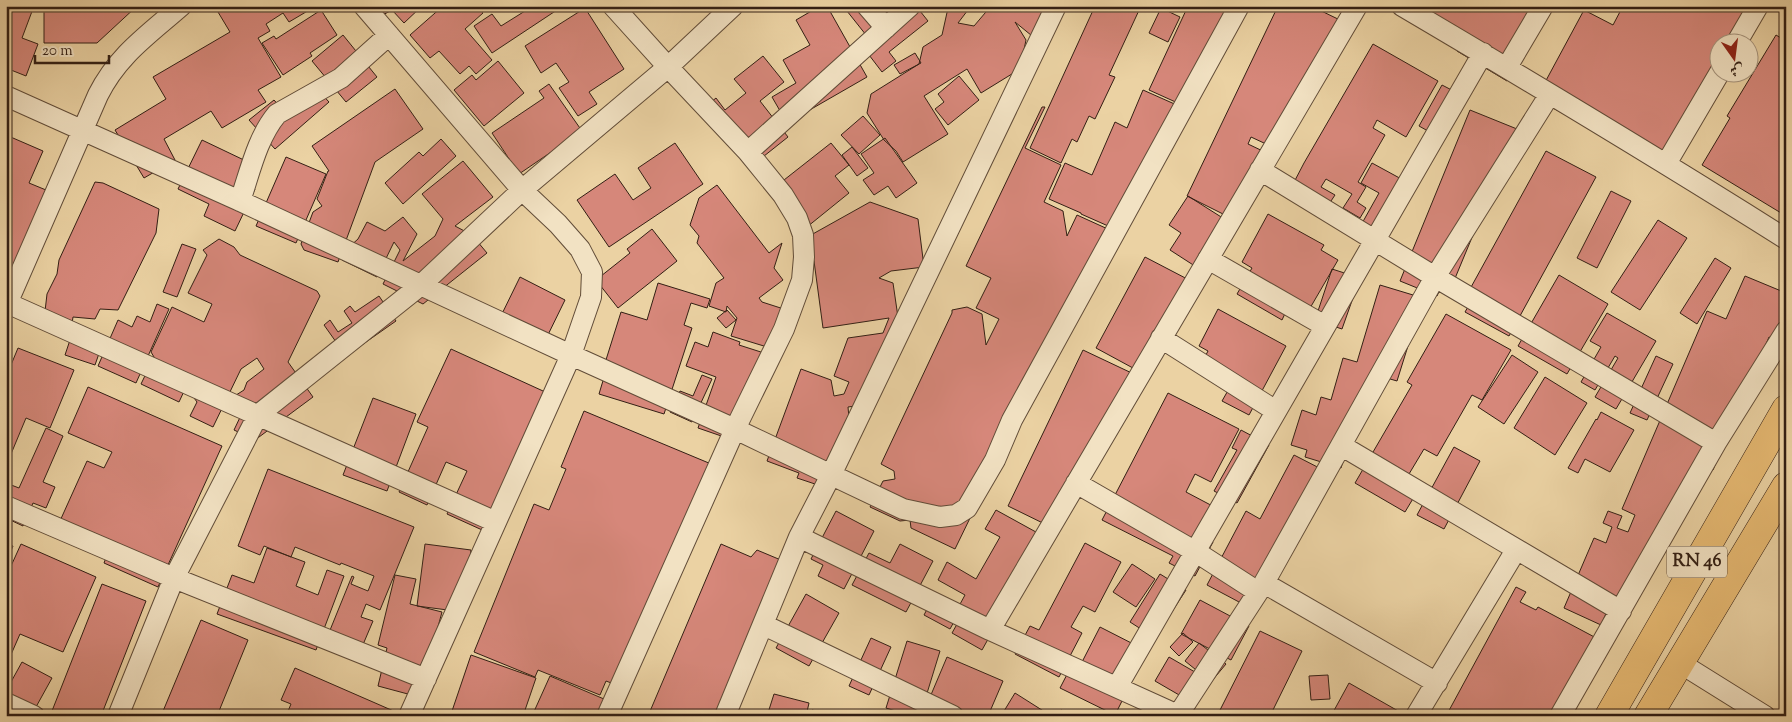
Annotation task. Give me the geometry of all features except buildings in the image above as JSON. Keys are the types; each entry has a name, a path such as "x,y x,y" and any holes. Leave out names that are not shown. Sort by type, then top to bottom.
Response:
{"main road":[{"name":"RN 46","path":"1609,716 1786,409"},
{"name":"RN 46","path":"1648,716 1786,486"}],"street":[{"path":"181,6 124,56 107,77 82,130 7,304 496,522"},
{"path":"364,6 522,190 558,224 580,249 592,272 591,297 571,355 409,716"},
{"path":"607,716 735,429 784,329 802,280 804,257 803,235 797,218 782,195 748,152 614,6"},
{"path":"118,716 174,578 258,415 421,285 522,190 668,67 733,6"},
{"path":"867,6 886,28"},
{"path":"748,152 910,6"},
{"path":"725,716 799,537 831,476 1056,6"},
{"path":"6,96 240,201 735,429 903,509 940,517 956,515 967,508 995,460 1012,420 1239,6"},
{"path":"990,630 1357,6"},
{"path":"1402,6 1507,67 1786,239"},
{"path":"1507,67 1543,6"},
{"path":"1743,32 1758,6"},
{"path":"240,201 260,144 270,122 277,114 341,78 389,35"},
{"path":"1117,687 1482,53"},
{"path":"1666,164 1714,82"},
{"path":"799,537 990,630 1179,715 1261,587 1435,278 1550,94"},
{"path":"1260,170 1435,278 1716,443"},
{"path":"1208,259 1325,326"},
{"path":"1560,716 1716,443 1786,331"},
{"path":"1161,338 1276,412"},
{"path":"1342,446 1620,611"},
{"path":"1076,484 1196,552 1437,683"},
{"path":"6,506 174,578 426,679"},
{"path":"1416,716 1516,550"},
{"path":"764,625 952,716"},
{"path":"1680,663 1765,716"},
{"path":"6,703 34,716"}]}
